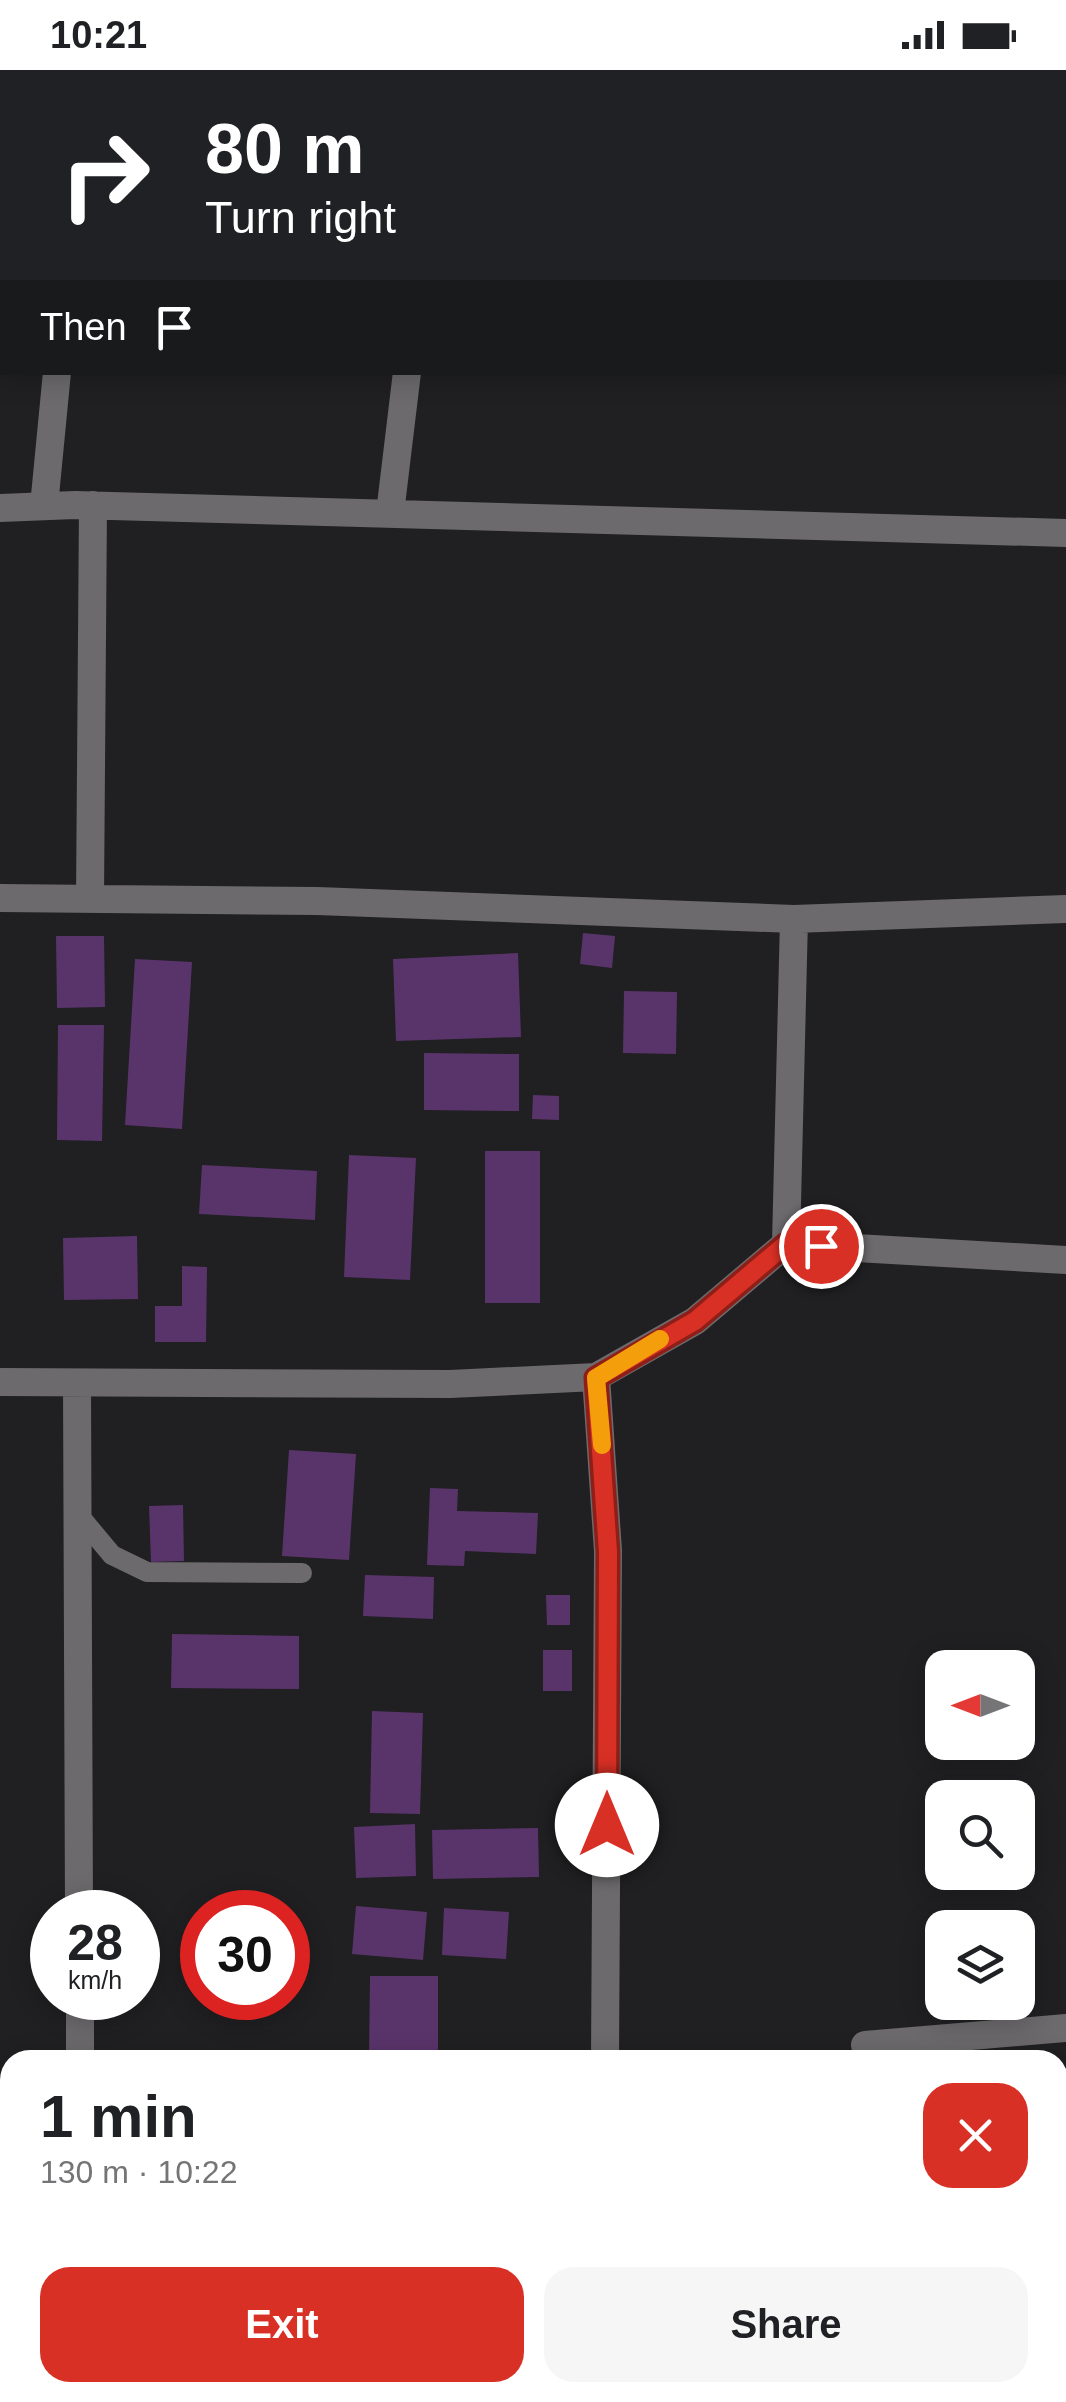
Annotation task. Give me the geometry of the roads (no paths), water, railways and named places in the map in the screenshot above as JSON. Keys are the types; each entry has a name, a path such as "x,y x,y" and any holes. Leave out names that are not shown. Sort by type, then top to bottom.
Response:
{"street":[{"path":"44,506 57,375"},
{"path":"390,513 407,375"},
{"path":"90,899 93,505"},
{"path":"0,508 93,505 1066,532"},
{"path":"0,898 317,901 794,919 1066,910"},
{"path":"786,1244 794,919"},
{"path":"0,1382 450,1384 596,1378 695,1321 786,1244 1066,1260"},
{"path":"596,1378 608,1552 605,2050"},
{"path":"77,1384 79,1890"},
{"path":"80,2020 80,2050"},
{"path":"865,2044 1066,2028"}],"lane":[{"path":"76,1514 112,1555 147,1572 302,1573"}]}
